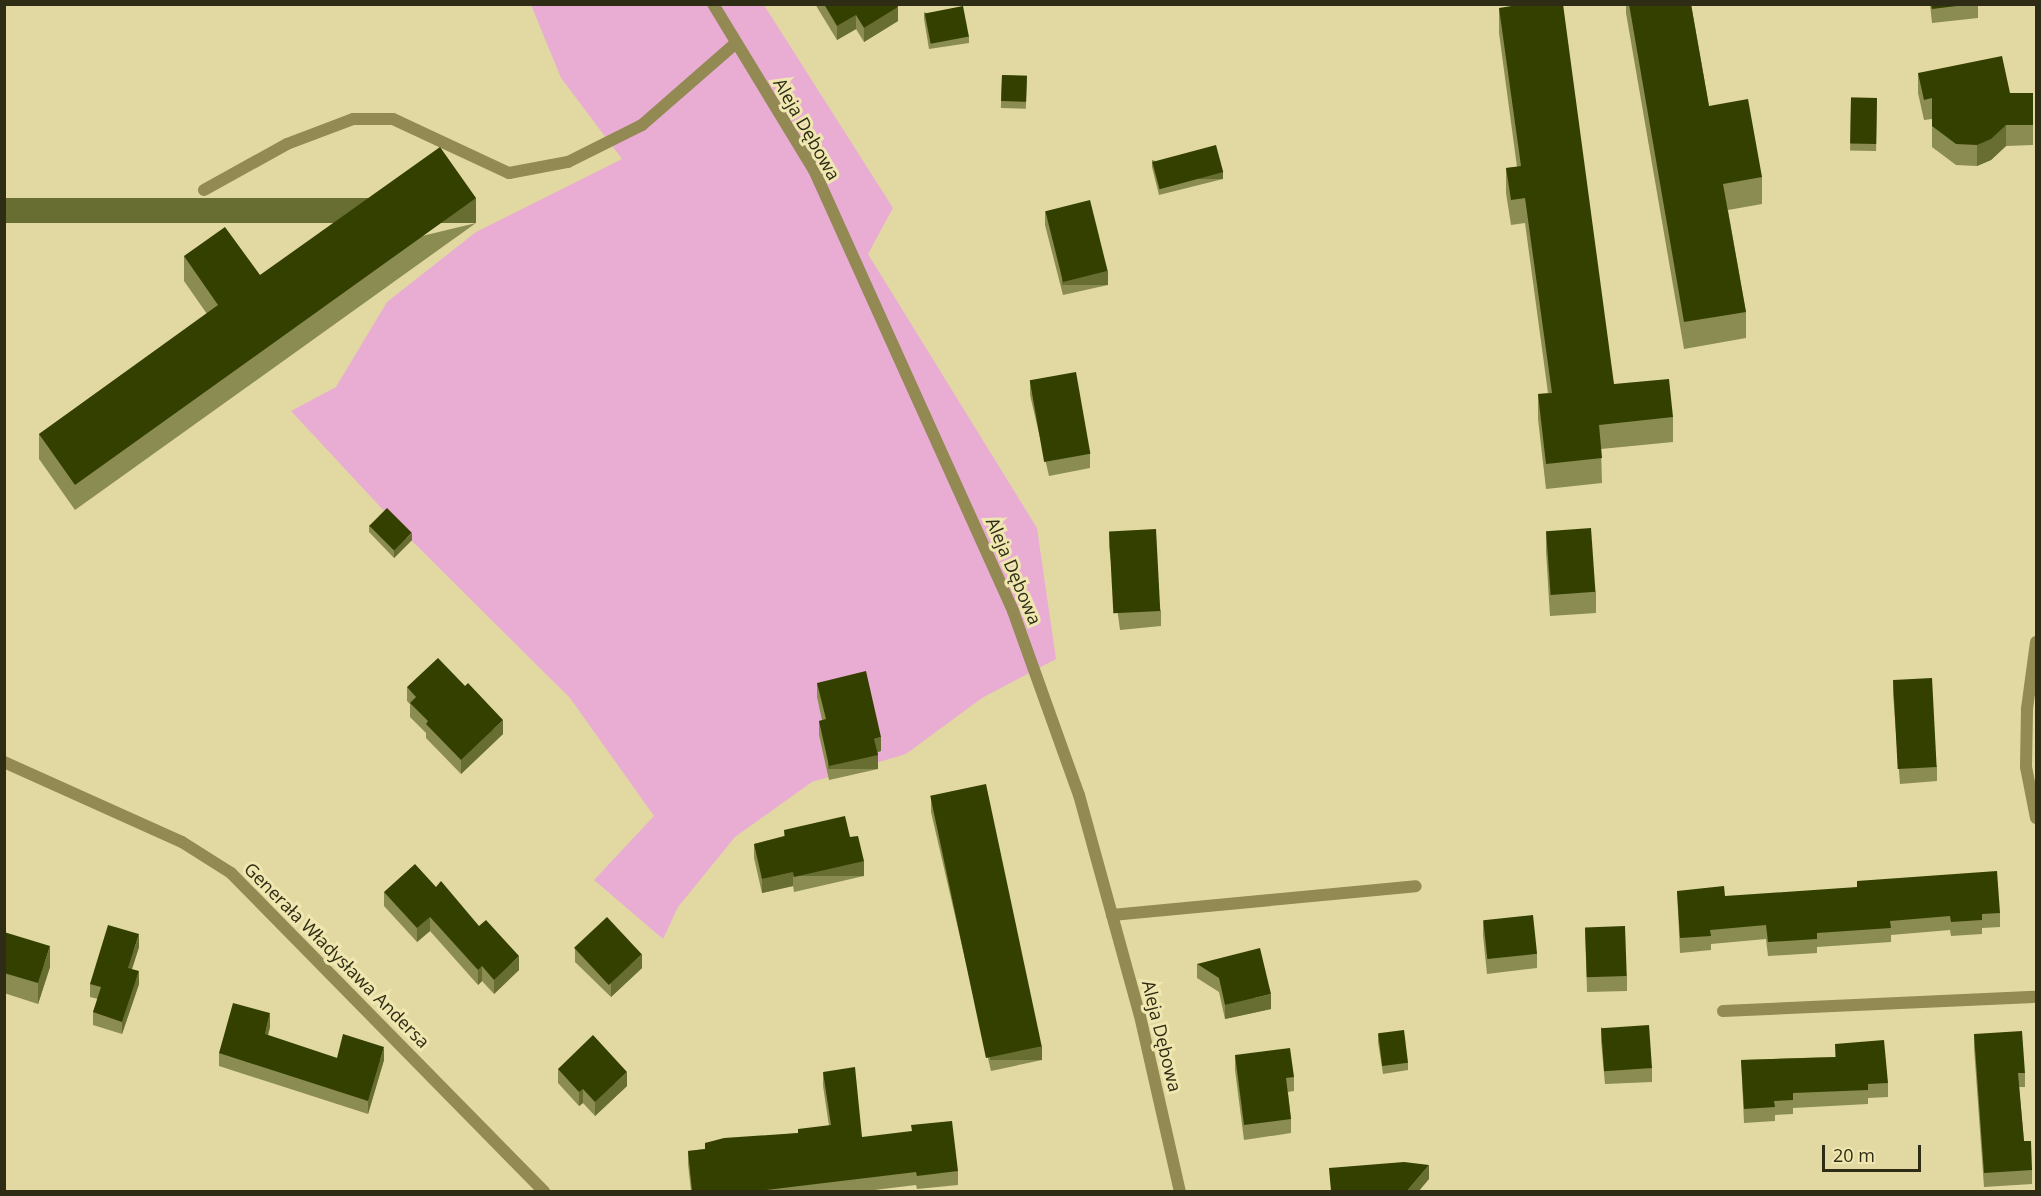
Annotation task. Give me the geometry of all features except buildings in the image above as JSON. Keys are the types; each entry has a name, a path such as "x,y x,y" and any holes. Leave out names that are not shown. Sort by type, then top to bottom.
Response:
{"street":[{"name":"Aleja Dębowa","path":"713,4 735,44 814,170 1013,611 1079,795 1112,915 1180,1191"},
{"path":"204,190 287,144 353,118 393,119 509,173 568,162 642,125 735,44"},
{"path":"2037,642 2027,709 2026,767 2037,818"},
{"name":"Generała Władysława Andersa","path":"4,762 182,842 231,873 544,1191"},
{"path":"1112,915 1416,886"},
{"path":"1723,1011 2037,997"}],"shaded area":[{"path":"531,5 764,5 893,208 868,254 1037,528 1056,659 982,698 906,754 812,782 735,837 678,907 663,939 594,880 654,816 570,698 413,542 291,411 336,387 387,302 476,232 622,159 561,78"}]}
